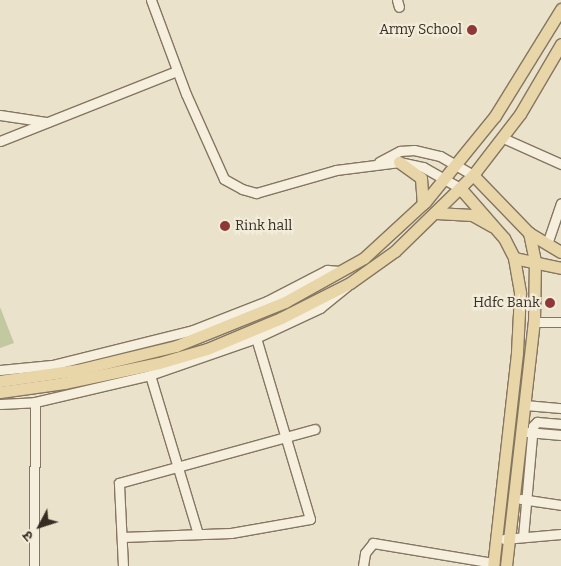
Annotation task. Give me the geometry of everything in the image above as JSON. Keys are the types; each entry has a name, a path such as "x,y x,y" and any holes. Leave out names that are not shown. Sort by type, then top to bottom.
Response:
{"main road":[{"path":"0,381 77,370 147,365 343,272 386,240 423,204 456,165 495,116 561,9"},
{"path":"0,392 147,365 207,349 281,318 350,283 394,251 473,175 503,138 559,51"},
{"path":"399,162 421,178 423,204"},
{"path":"473,175 529,233 561,252"},
{"path":"460,188 504,238 514,258 520,293 517,353 494,565"},
{"path":"436,212 472,215 488,223 504,238"},
{"path":"506,566 514,498 527,432 525,406 534,322 535,261 529,233"},
{"path":"514,258 561,268"}],"street":[{"path":"151,0 177,71 215,164 224,179 242,189 256,193 336,170 379,162 399,162 422,167 460,188"},
{"path":"0,141 177,71"},
{"path":"0,114 50,122"},
{"path":"503,138 561,164"},
{"path":"379,162 389,155 414,150 440,156 473,175"},
{"path":"547,244 561,203"},
{"path":"0,370 52,365 194,330 267,301 327,270 343,272"},
{"path":"0,404 35,402 147,365 256,338 320,308 340,295 350,283"},
{"path":"534,322 561,322"},
{"path":"122,538 241,532 310,519 256,338"},
{"path":"147,365 180,469 198,534"},
{"path":"34,566 35,402"},
{"path":"525,406 561,408"},
{"path":"523,537 526,500 527,432 537,422 561,424"},
{"path":"123,566 119,483 180,469 315,429"},
{"path":"527,432 561,435"},
{"path":"514,498 561,505"},
{"path":"497,540 561,534"},
{"path":"363,566 365,553 373,543 494,565"}],"green space":[{"path":"0,307 14,343 0,348"}],"place":[{"name":"Army School","path":"472,30"},
{"name":"Rink hall","path":"225,226"},
{"name":"Hdfc Bank","path":"550,303"}]}
